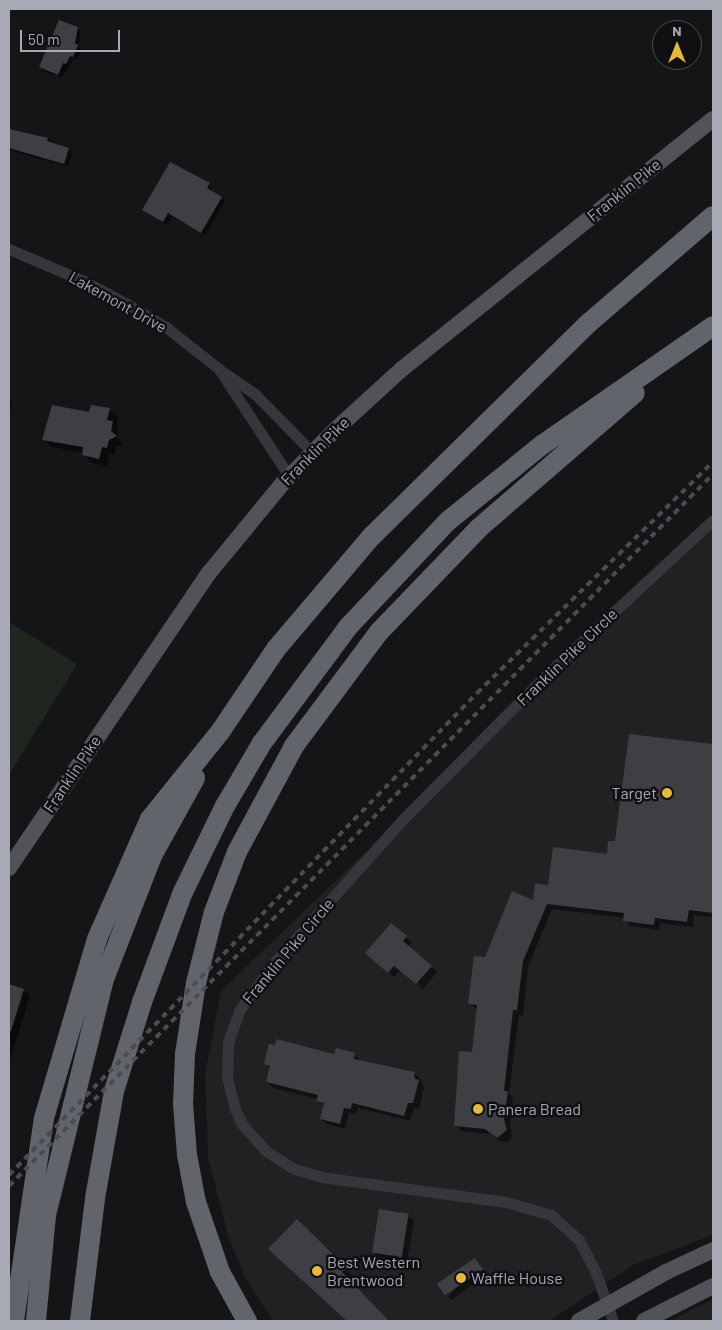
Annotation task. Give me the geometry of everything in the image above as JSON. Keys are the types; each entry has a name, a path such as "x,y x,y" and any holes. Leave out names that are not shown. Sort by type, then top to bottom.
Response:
{"highway":[{"path":"14,1321 44,1118 150,819 220,732 276,649 372,536 590,322 713,216"},
{"path":"80,1321 95,1198 114,1091 177,905 225,806 262,743 318,664 380,589 448,521 490,484 708,330"},
{"path":"247,1321 232,1294 196,1202 184,1129 183,1079 188,1030 214,912 240,844 269,787 308,725 379,632 492,516 708,330"},
{"path":"36,1321 46,1215 95,975"}],"main road":[{"name":"Franklin Pike","path":"9,868 204,580 289,476 312,452 430,346 713,119"},
{"path":"579,1321 713,1250"},
{"path":"644,1321 713,1286"}],"street":[{"name":"Lakemont Drive","path":"9,249 86,282 166,327 254,394 312,452"},
{"name":"Lakemont Drive","path":"219,369 289,476"},
{"name":"Franklin Pike Circle","path":"613,1321 596,1273 579,1240 551,1216 506,1202 322,1177 279,1161 254,1139 235,1109 227,1077 228,1042 239,1011 273,964 402,820 547,674 713,520"}],"shaded area":[{"path":"713,518 713,1235 633,1265 549,1321 273,1321 245,1277 229,1239 208,1157 205,1073 221,991"},
{"path":"9,622 77,664 9,775"},
{"path":"713,1300 713,1321 671,1321 695,1308"}],"building":[{"path":"59,20 78,27 75,43 78,45 73,57 70,56 66,64 63,63 58,75 39,67"},
{"path":"9,129 48,138 47,141 69,148 64,164 9,148"},
{"path":"170,162 210,183 207,188 222,197 201,233 168,213 163,222 142,210"},
{"path":"52,405 89,412 91,405 110,408 107,420 113,421 111,431 117,436 109,440 107,448 102,447 99,459 82,455 83,447 42,440"},
{"path":"629,734 713,744 713,913 689,910 687,922 655,918 654,925 623,921 624,913 547,904 523,961 517,1010 513,1010 504,1091 508,1091 504,1119 507,1130 497,1138 485,1129 454,1126 459,1051 472,1052 477,1005 468,1004 474,956 485,957 512,891 533,900 535,883 548,885 553,847 607,854 608,841 615,841"},
{"path":"391,923 407,936 403,941 432,966 416,984 394,966 388,973 365,953"},
{"path":"9,984 24,989 11,1031 9,1031"},
{"path":"276,1039 334,1054 336,1048 355,1053 354,1059 415,1072 414,1078 419,1080 413,1103 408,1103 404,1116 352,1103 351,1109 344,1108 340,1124 320,1119 324,1103 316,1101 318,1095 266,1082 270,1066 264,1064 269,1044 275,1045"},
{"path":"379,1209 409,1214 402,1257 372,1252"},
{"name":"Best Western Brentwood","path":"297,1219 347,1268 342,1272 389,1321 347,1321 268,1249"},
{"name":"Waffle House","path":"475,1258 483,1270 445,1295 437,1284"}],"railway":[{"path":"9,1175 477,693 713,462"},
{"path":"9,1186 713,474"}],"place":[{"name":"Target","path":"667,793"},
{"name":"Panera Bread","path":"478,1109"},
{"name":"Best Western Brentwood","path":"317,1271"},
{"name":"Waffle House","path":"461,1278"}]}
